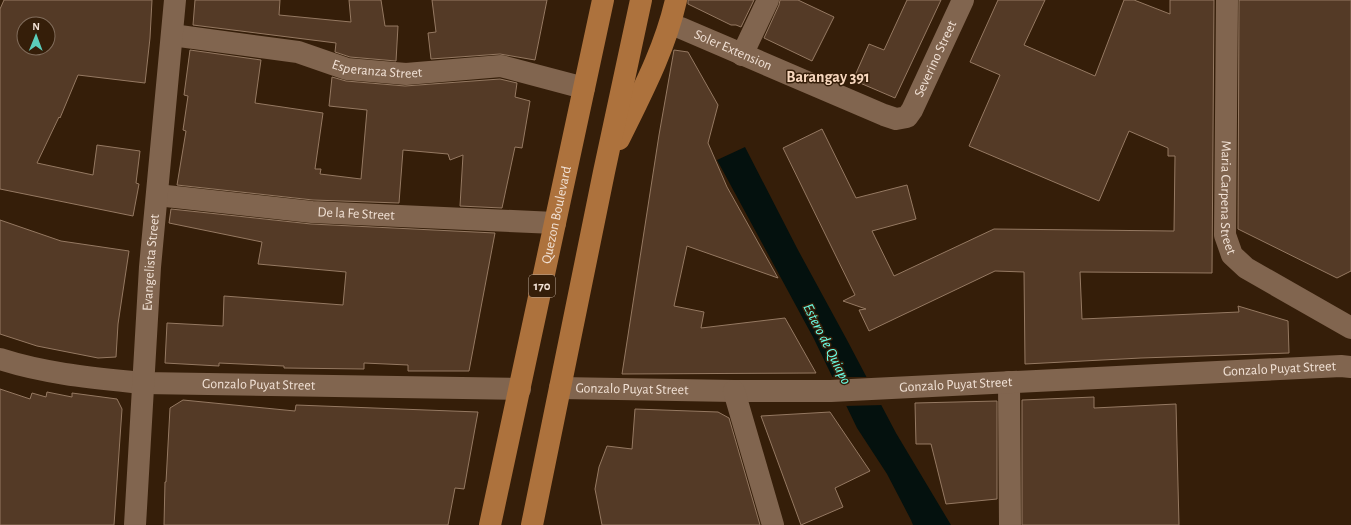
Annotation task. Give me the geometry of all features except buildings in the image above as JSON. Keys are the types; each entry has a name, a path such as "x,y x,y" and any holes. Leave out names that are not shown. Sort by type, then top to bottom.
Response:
{"main road":[{"path":"587,0 591,54"},
{"name":"Quezon Boulevard","path":"490,525 603,0"},
{"path":"532,525 604,172 641,0"},
{"path":"604,172 645,85 670,25 676,0"}],"street":[{"name":"Evangelista Street","path":"135,525 150,267 175,0"},
{"path":"742,55 768,0"},
{"name":"Severino Street","path":"907,117 963,0"},
{"name":"Maria Carpena Street","path":"1227,0 1225,235 1232,255 1246,268 1351,328"},
{"name":"Soler Extension","path":"670,25 681,28 884,115 896,119 907,117"},
{"name":"Esperanza Street","path":"172,34 298,52 347,69 406,74 501,66 584,88"},
{"name":"De la Fe Street","path":"157,195 312,212 555,223"},
{"name":"Gonzalo Puyat Street","path":"0,358 21,365 82,377 143,383 520,389"},
{"name":"Gonzalo Puyat Street","path":"560,388 831,391 1341,366 1351,367"},
{"path":"1009,382 1010,525"},
{"path":"734,391 773,525"}],"water":[{"name":"Estero de Quiapo","path":"745,147 798,250 896,433 951,525 913,525 887,474 857,428 814,339 717,160"}],"pier":[{"path":"830,377 869,377 884,405 844,406"}],"district":[{"name":"Barangay 391","path":"828,77"}]}
